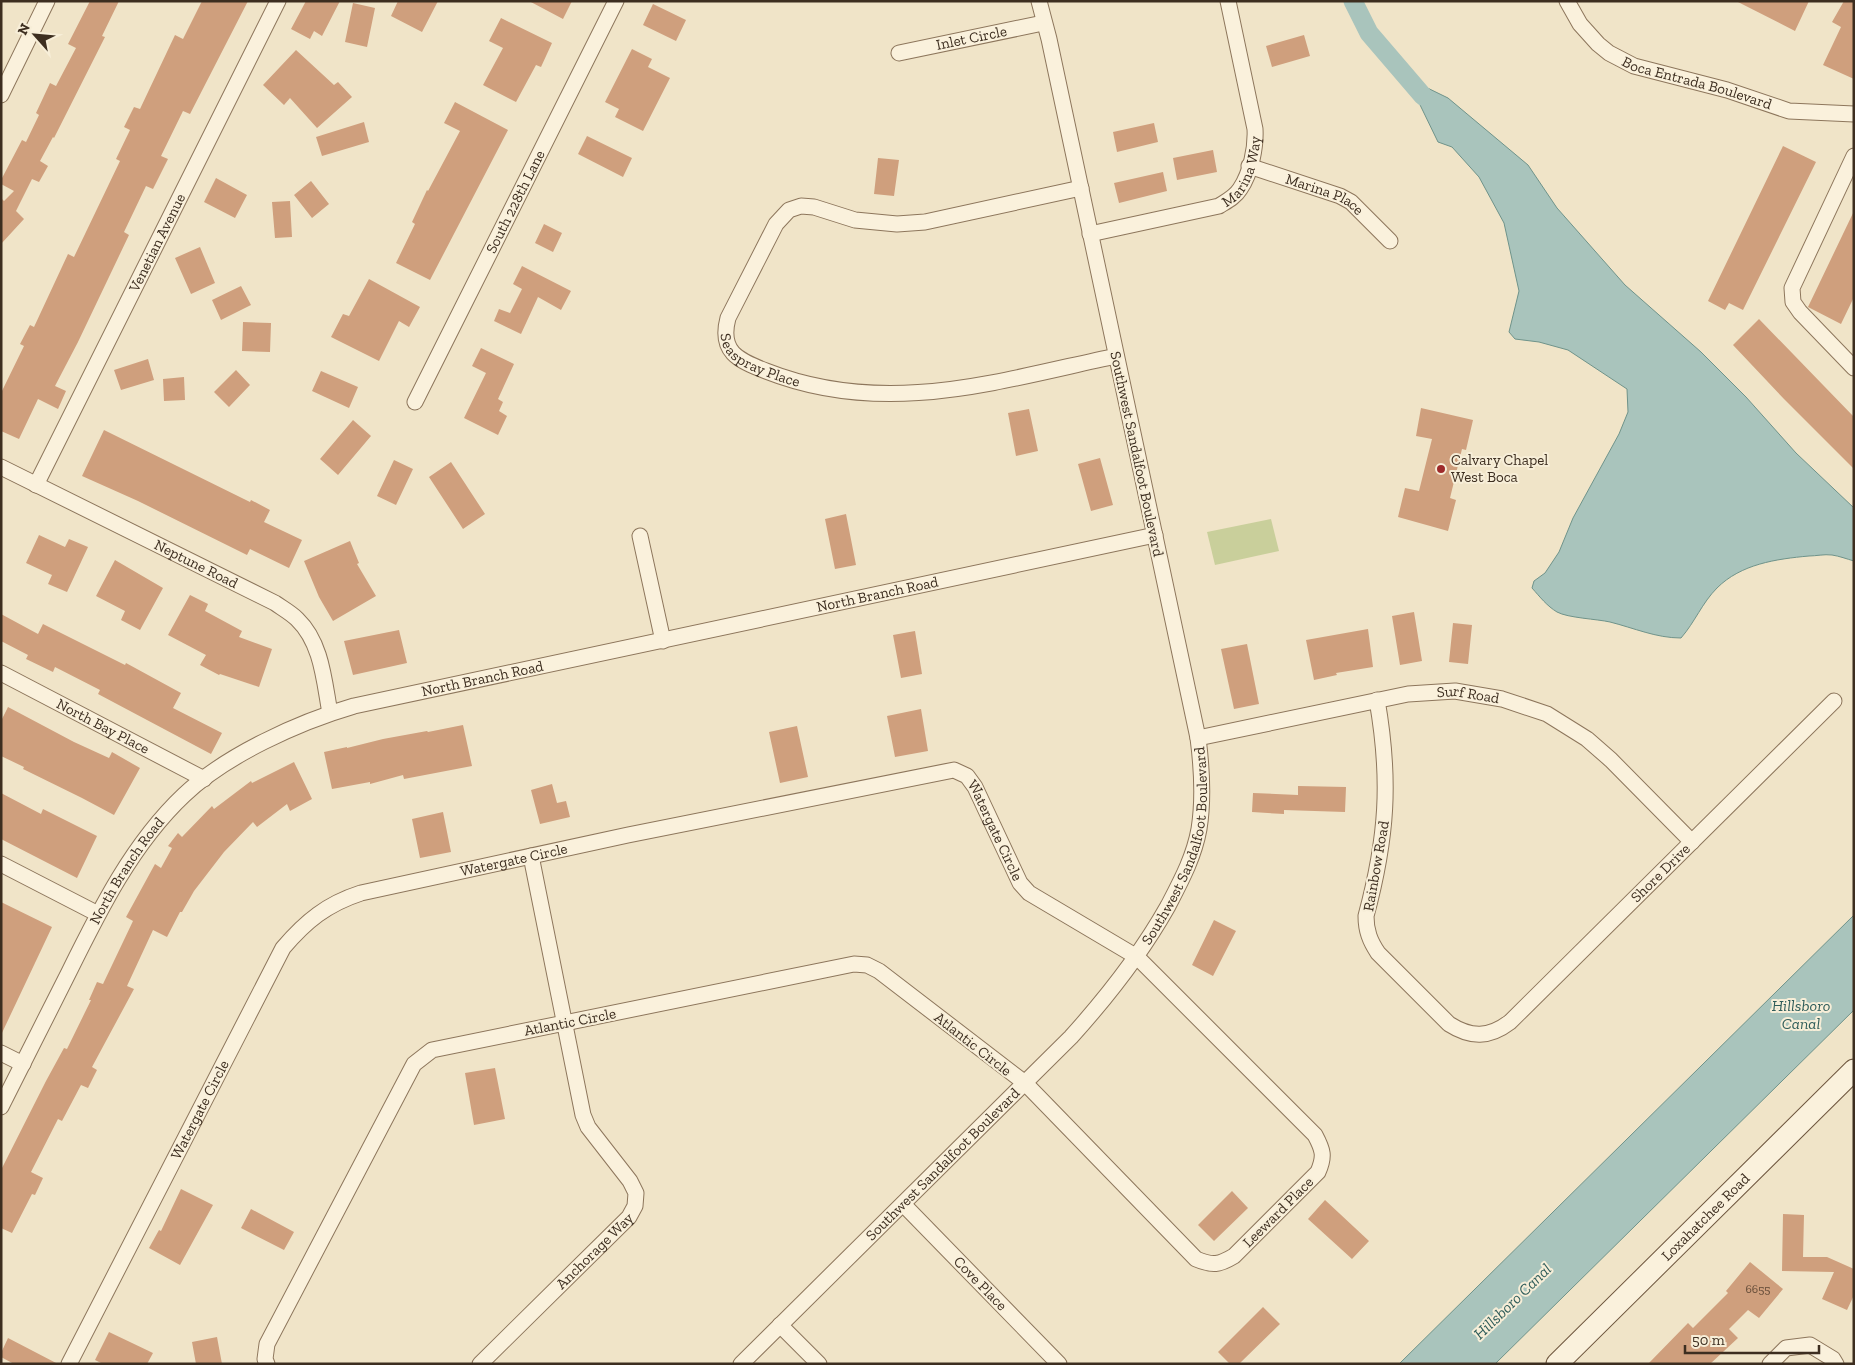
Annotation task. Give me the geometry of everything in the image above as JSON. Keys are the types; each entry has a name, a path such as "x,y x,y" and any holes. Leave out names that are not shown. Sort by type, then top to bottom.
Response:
{"main road":[{"name":"Loxahatchee Road","path":"1557,1364 1854,1070"}],"street":[{"path":"1,95 47,1"},
{"name":"Venetian Avenue","path":"36,485 278,1"},
{"name":"South 228th Lane","path":"415,402 616,1"},
{"name":"Southwest Sandalfoot Boulevard","path":"741,1364 1072,1037 1100,1005 1137,957 1176,891 1191,860 1198,830 1202,800 1202,769 1198,738 1049,39 1039,1"},
{"name":"Marina Way","path":"1090,234 1219,206 1231,199 1240,189 1256,142 1255,128 1228,1"},
{"name":"Boca Entrada Boulevard","path":"1567,1 1580,24 1598,44 1609,53 1634,66 1727,90 1789,111 1854,114"},
{"name":"Inlet Circle","path":"899,53 1043,22"},
{"path":"1854,156 1792,288 1793,302 1800,312 1854,368"},
{"name":"Marina Place","path":"1249,166 1340,196 1352,202 1390,240"},
{"name":"Seaspray Place","path":"1081,188 925,222 897,224 855,220 814,207 801,206 788,210 776,224 728,318 724,330 726,340 733,355 743,362 784,378 826,389 871,394 915,394 959,389 1116,356"},
{"name":"Neptune Road","path":"1,467 275,603 296,618 318,652 330,713"},
{"name":"North Branch Road","path":"1,1107 98,914 138,848 152,829 184,794 204,779 226,763 278,735 330,713 364,704 1154,535"},
{"path":"640,536 663,641"},
{"name":"North Bay Place","path":"1,673 204,779"},
{"name":"Surf Road","path":"1198,738 1377,700 1424,692 1471,693 1502,699 1546,714 1574,730 1605,754 1692,842"},
{"name":"Rainbow Road","path":"1377,700 1384,739 1386,770 1385,812 1382,842 1366,916 1366,928 1371,943 1378,953 1449,1024 1460,1031 1474,1035 1482,1034"},
{"name":"Shore Drive","path":"1482,1034 1500,1029 1510,1022 1834,701"},
{"name":"Watergate Circle","path":"69,1364 283,948 300,928 327,907 342,899 361,893 628,835 954,770 966,776 975,786 1020,883 1030,892 1137,957"},
{"name":"Anchorage Way","path":"480,1364 629,1217 635,1206 636,1193 630,1180 588,1126 583,1115 531,856"},
{"path":"1,864 98,914"},
{"name":"Leeward Place","path":"1025,1083 1196,1259 1209,1264 1222,1263 1234,1256 1318,1172 1323,1158 1322,1147 1315,1135 1137,957"},
{"name":"Atlantic Circle","path":"267,1364 265,1359 267,1344 414,1064 432,1050 844,966 866,964 878,971 1025,1083"},
{"path":"1,1053 23,1064"},
{"name":"Cove Place","path":"903,1204 1059,1364"},
{"path":"780,1325 819,1364"},
{"path":"1770,1364 1786,1348 1810,1345 1833,1359 1836,1364"}],"green space":[{"path":"1271,519 1279,551 1215,565 1207,532"}],"water":[{"path":"1407,78 1448,98 1528,165 1557,208 1625,285 1701,352 1746,397 1796,453 1854,508 1854,561 1835,555 1823,555 1772,561 1748,568 1726,580 1717,588 1681,638 1672,638 1610,622 1562,614 1553,610 1541,598 1532,588 1534,581 1545,573 1559,552 1573,518 1619,434 1628,412 1627,389 1568,350 1539,342 1515,339 1509,332 1519,291 1504,223 1479,177 1452,147 1438,142"},
{"name":"Hillsboro Canal","path":"1854,915 1854,1010 1495,1364 1399,1364"}],"building":[{"path":"90,1 119,1 102,36 105,37 54,138 40,161 48,166 39,182 32,179 16,211 24,219 1,244 1,198 4,201 14,191 1,184 1,180 22,140 26,142 39,115 36,113 50,83 56,86 76,48 68,44"},
{"path":"202,1 248,1 190,114 183,111 161,156 168,159 153,189 146,186 124,232 129,235 55,386 66,391 58,409 38,399 19,439 1,431 1,393 24,346 20,344 30,325 34,327 68,254 74,257 120,161 116,159 130,130 124,127 134,107 140,109 175,35 183,39"},
{"path":"306,1 340,1 322,36 314,31 310,39 291,29"},
{"path":"398,1 438,1 422,32 391,16"},
{"path":"529,1 572,1 563,19"},
{"path":"1736,1 1809,1 1795,31"},
{"path":"1844,1 1854,1 1854,79 1823,65 1841,27 1832,22"},
{"path":"353,3 375,8 367,47 345,42"},
{"path":"653,4 686,20 676,41 643,25"},
{"path":"501,18 552,43 541,67 536,65 516,102 483,85 503,48 489,41"},
{"path":"1304,35 1310,56 1272,67 1266,46"},
{"path":"632,49 652,59 648,67 670,78 643,131 615,117 619,109 605,102"},
{"path":"296,50 334,85 338,82 352,97 317,128 290,98 284,105 263,85"},
{"path":"455,102 508,130 430,280 396,263 415,224 412,222 427,190 460,131 444,123"},
{"path":"364,122 369,142 322,156 316,137"},
{"path":"1154,123 1158,142 1117,152 1113,132"},
{"path":"587,136 632,158 623,177 578,154"},
{"path":"1783,146 1816,162 1743,310 1729,303 1725,310 1708,301"},
{"path":"1213,150 1217,172 1177,180 1173,158"},
{"path":"878,158 899,160 894,196 874,194"},
{"path":"1163,172 1167,191 1119,203 1114,183"},
{"path":"216,178 247,195 235,218 204,202"},
{"path":"311,181 329,204 312,218 294,195"},
{"path":"290,201 292,237 275,238 272,202"},
{"path":"1854,211 1854,297 1841,324 1808,307"},
{"path":"544,224 562,233 553,252 535,243"},
{"path":"200,247 215,283 191,294 175,258"},
{"path":"522,266 571,291 561,310 538,297 521,334 494,321 499,309 510,313 522,289 513,284"},
{"path":"369,279 420,307 409,327 399,321 379,361 331,337 343,314 349,316"},
{"path":"241,286 251,305 221,320 212,300"},
{"path":"1759,319 1854,417 1854,469 1733,345"},
{"path":"243,322 271,323 270,352 242,351"},
{"path":"481,348 514,364 498,399 503,402 499,411 507,416 498,435 464,418 486,373 472,366"},
{"path":"148,359 154,380 121,390 114,370"},
{"path":"236,370 250,385 229,407 214,392"},
{"path":"321,371 358,387 349,408 312,391"},
{"path":"184,377 185,400 164,401 163,379"},
{"name":"Calvary Chapel West Boca","path":"1421,408 1473,420 1466,450 1462,449 1450,498 1456,500 1448,531 1398,517 1405,488 1419,491 1432,439 1416,436"},
{"path":"1029,409 1038,451 1016,456 1008,413"},
{"path":"353,420 371,436 338,475 320,459"},
{"path":"104,430 270,510 264,522 302,540 289,568 250,549 247,555 138,501 82,476"},
{"path":"1100,458 1113,505 1091,511 1078,464"},
{"path":"394,460 413,469 396,505 377,496"},
{"path":"451,462 485,514 463,529 429,477"},
{"path":"846,514 856,565 835,569 825,519"},
{"path":"39,535 65,547 69,539 88,547 67,592 48,584 52,575 26,563"},
{"path":"350,541 359,563 357,564 376,596 333,621 319,597 304,561"},
{"path":"115,560 163,588 140,630 121,620 125,611 96,596"},
{"path":"190,595 208,604 205,611 242,631 239,637 272,649 259,687 219,675 200,665 206,655 168,635"},
{"path":"1414,612 1422,661 1400,665 1392,616"},
{"path":"1,614 38,634 43,624 125,665 126,663 181,693 173,708 222,733 211,754 98,694 100,690 55,667 53,672 26,659 28,655 1,641"},
{"path":"1453,623 1472,625 1468,664 1449,662"},
{"path":"1368,629 1373,667 1336,673 1337,675 1314,680 1306,640"},
{"path":"399,630 407,663 353,675 344,641"},
{"path":"915,631 922,674 901,678 893,635"},
{"path":"1247,644 1259,704 1234,709 1221,649"},
{"path":"8,707 74,742 109,758 112,752 140,768 114,815 1,756 1,721"},
{"path":"921,709 928,751 895,757 887,716"},
{"path":"463,725 472,766 404,779 403,775 370,784 370,782 332,789 324,752 383,739"},
{"path":"797,726 808,777 780,783 769,732"},
{"path":"294,762 312,799 290,811 287,804 257,827 253,822 224,852 194,891 167,937 153,930 127,986 134,989 92,1067 97,1070 88,1088 81,1085 62,1121 58,1119 31,1172 43,1178 35,1195 32,1194 12,1233 1,1228 1,1170 64,1048 67,1049 91,1000 89,1000 97,982 103,984 133,921 126,917 155,864 161,868 172,848 168,846 178,833 182,837 212,806 214,809 251,781 252,783"},
{"path":"552,784 557,803 566,801 570,817 540,824 531,790"},
{"path":"1298,786 1346,787 1345,812 1284,810 1284,814 1252,812 1253,793 1298,795"},
{"path":"1,793 41,814 43,809 97,836 77,878 1,839"},
{"path":"443,812 451,852 420,858 412,819"},
{"path":"1,902 52,927 1,1035"},
{"path":"1214,920 1236,931 1213,976 1192,965"},
{"path":"495,1068 505,1119 474,1125 465,1073"},
{"path":"181,1189 213,1205 180,1265 149,1248 159,1230 161,1231"},
{"path":"1232,1191 1248,1208 1214,1241 1198,1225"},
{"path":"1325,1200 1369,1241 1352,1259 1308,1219"},
{"path":"251,1209 294,1232 284,1250 241,1228"},
{"path":"1783,1214 1804,1215 1803,1257 1827,1257 1854,1269 1854,1295 1847,1310 1822,1299 1834,1272 1782,1271"},
{"path":"1750,1262 1783,1289 1759,1318 1748,1310 1729,1329 1738,1338 1710,1364 1648,1364 1688,1323 1693,1328 1728,1293 1726,1291"},
{"path":"1263,1307 1280,1324 1239,1364 1230,1364 1218,1352"},
{"path":"109,1332 153,1353 147,1364 103,1364 95,1360"},
{"path":"217,1337 222,1364 196,1364 192,1342"},
{"path":"8,1338 58,1364 14,1364 1,1357"}],"waterway":[{"path":"1353,1 1369,33 1423,96"}],"place":[{"name":"Calvary Chapel West Boca","path":"1441,469"}]}
